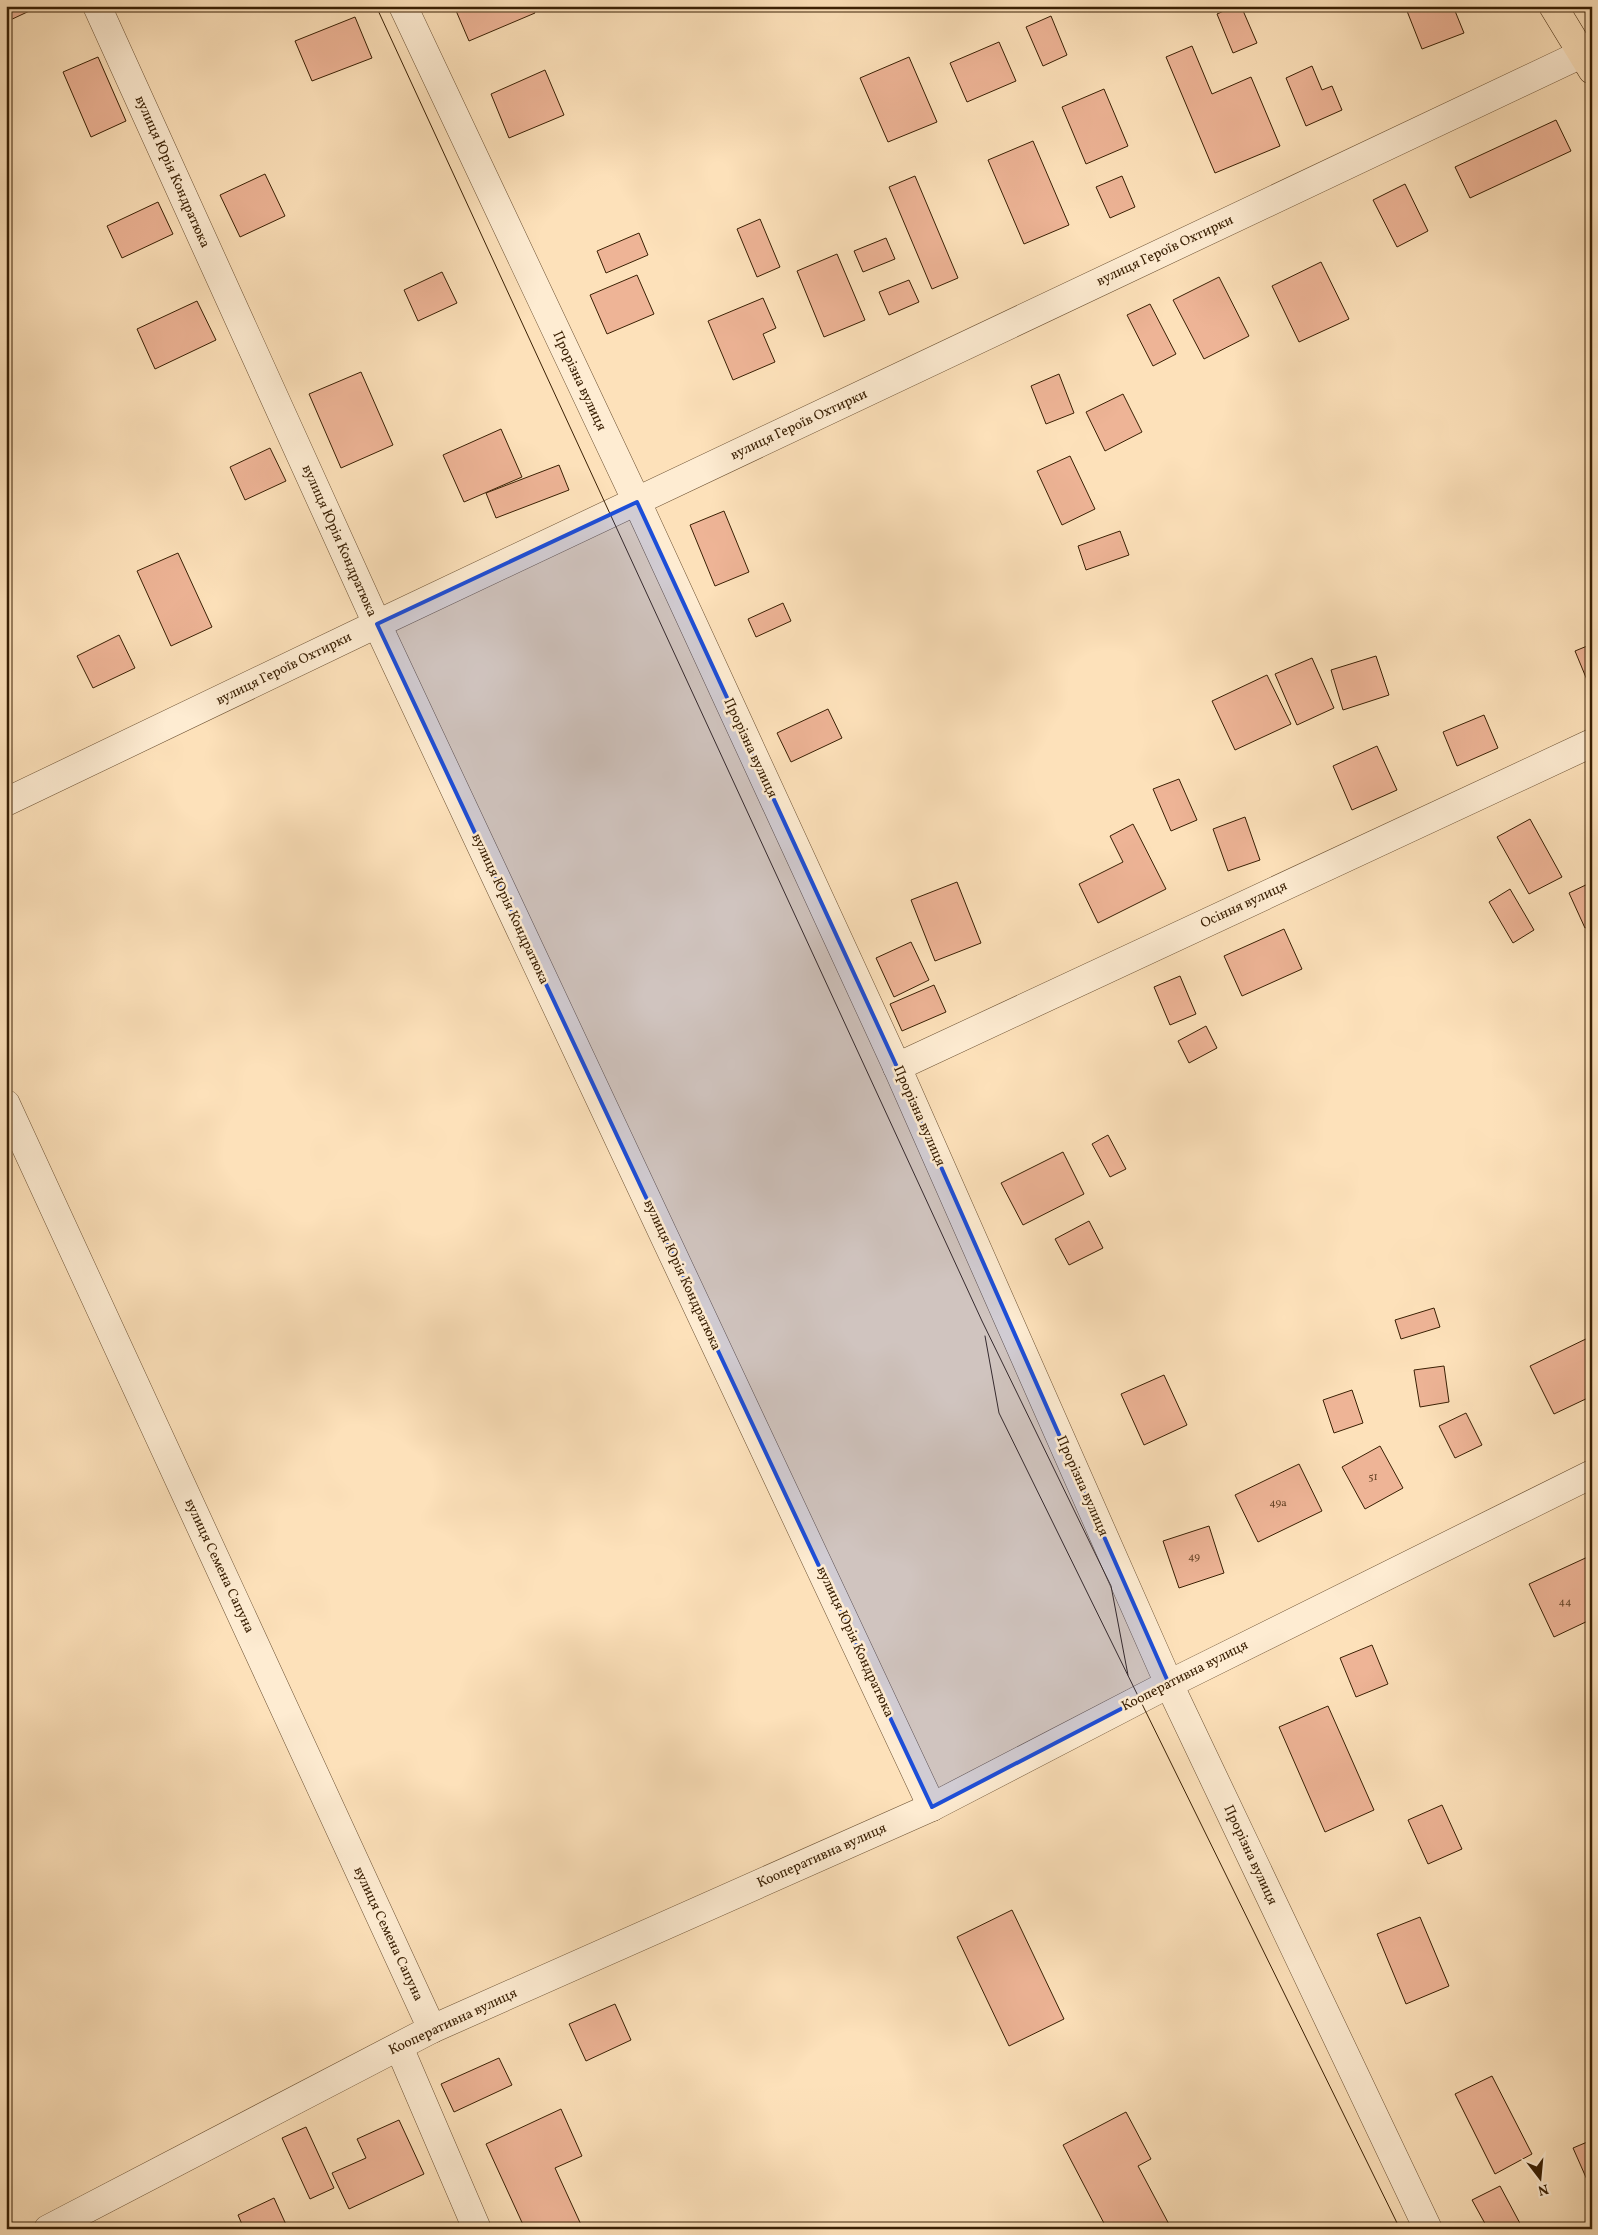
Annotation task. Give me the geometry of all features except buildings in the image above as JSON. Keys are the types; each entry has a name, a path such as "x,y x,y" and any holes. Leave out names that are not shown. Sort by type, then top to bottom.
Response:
{"main road":[{"path":"1553,6 1589,57"}],"street":[{"name":"вулиця Юрія Кондратюка","path":"97,6 377,624 932,1807"},
{"name":"Прорізна вулиця","path":"403,6 637,502 897,1067 1169,1684 1428,2229"},
{"name":"вулиця Героїв Охтирки","path":"6,802 377,624 1589,57"},
{"name":"Осіння вулиця","path":"897,1067 1592,743"},
{"name":"вулиця Семена Сапуна","path":"6,1104 432,2029"},
{"name":"Кооперативна вулиця","path":"48,2229 432,2029 932,1807 1169,1684 1592,1474"},
{"path":"399,2047 478,2229"}],"highlighted area":[{"path":"637,502 897,1067 1169,1684 932,1807 377,624"}],"tram line":[{"path":"376,6 982,1321 1111,1586 1128,1675"},
{"path":"985,1336 999,1413 1400,2229"}]}
